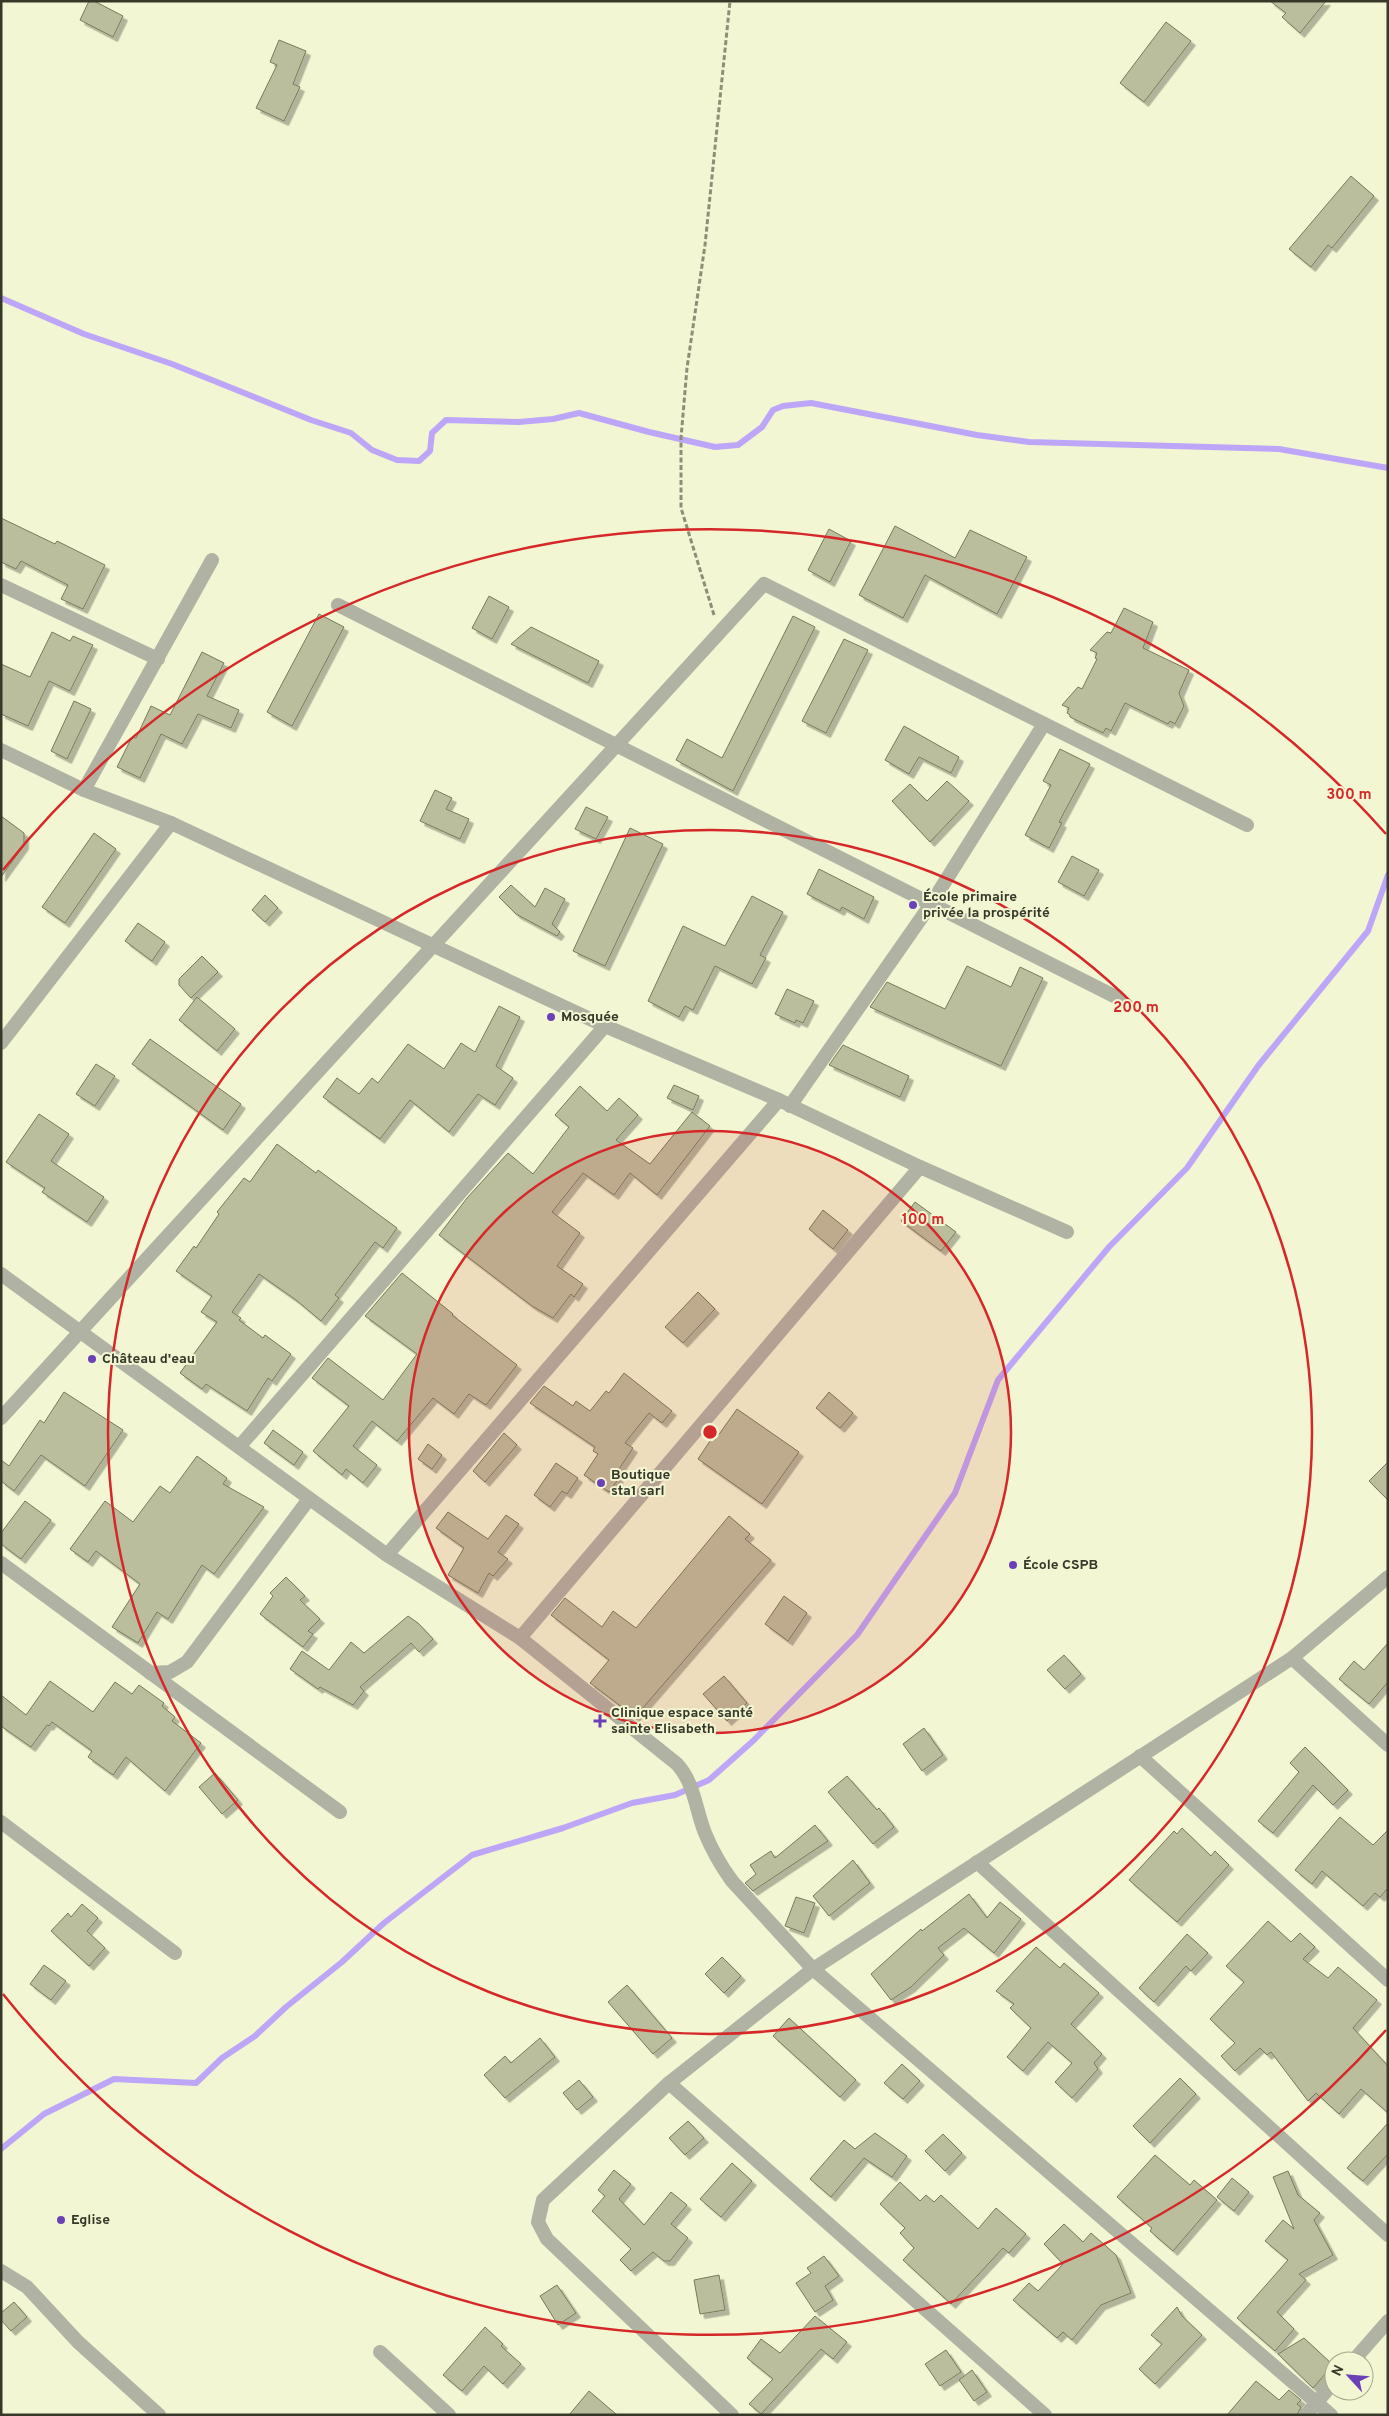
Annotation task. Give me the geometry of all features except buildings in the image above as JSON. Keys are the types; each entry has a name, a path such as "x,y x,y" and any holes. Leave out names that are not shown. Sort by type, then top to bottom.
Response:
{"street":[{"path":"84,790 212,560"},
{"path":"1,1418 764,584 1247,825"},
{"path":"1,585 158,659"},
{"path":"338,605 1120,999"},
{"path":"387,1555 784,1103 931,904 1044,724"},
{"path":"1,750 84,790 170,823 605,1026 784,1103 920,1167 1066,1232"},
{"path":"1,1043 170,823"},
{"path":"239,1447 605,1026"},
{"path":"520,1638 920,1167"},
{"path":"1,1274 387,1555 520,1638 677,1764 692,1786 704,1831 724,1869 732,1881 813,1969 1331,2415"},
{"path":"150,1673 170,1672 187,1662 309,1498"},
{"path":"1,1563 340,1812"},
{"path":"732,2415 547,2238 538,2222 543,2200 668,2083 813,1969 1292,1658 1388,1578"},
{"path":"1292,1658 1388,1745"},
{"path":"1140,1756 1388,1980"},
{"path":"1,1822 175,1953"},
{"path":"977,1862 1388,2235"},
{"path":"668,2083 1045,2415"},
{"path":"1,2271 28,2287 78,2342 159,2415"},
{"path":"1362,2351 1388,2321"},
{"path":"380,2352 449,2415"},
{"path":"1306,2415 1324,2394"}],"path":[{"path":"720,633 681,508 681,438 687,368 705,245 730,1"}],"waterway":[{"path":"1,298 84,334 172,364 311,420 351,433 372,450 397,460 419,461 430,451 432,433 446,420 519,422 553,419 579,413 715,447 738,445 762,427 773,410 783,406 811,403 977,435 1029,442 1279,449 1388,468"},
{"path":"1,2149 44,2114 114,2079 196,2083 222,2058 255,2036 286,2007 342,1962 384,1923 472,1855 563,1828 632,1803 675,1795 709,1780 753,1741 857,1635 955,1493 998,1380 1109,1247 1187,1168 1258,1066 1368,931 1388,875"}],"place":[{"name":"École primaire privée la prospérité","path":"913,905"},
{"name":"Mosquée","path":"551,1017"},
{"name":"Château d'eau","path":"92,1359"},
{"name":"Boutique sta1 sarl","path":"601,1483"},
{"name":"École CSPB","path":"1013,1565"},
{"name":"Clinique espace santé sainte Elisabeth","path":"600,1721"},
{"name":"Eglise","path":"61,2220"}]}
